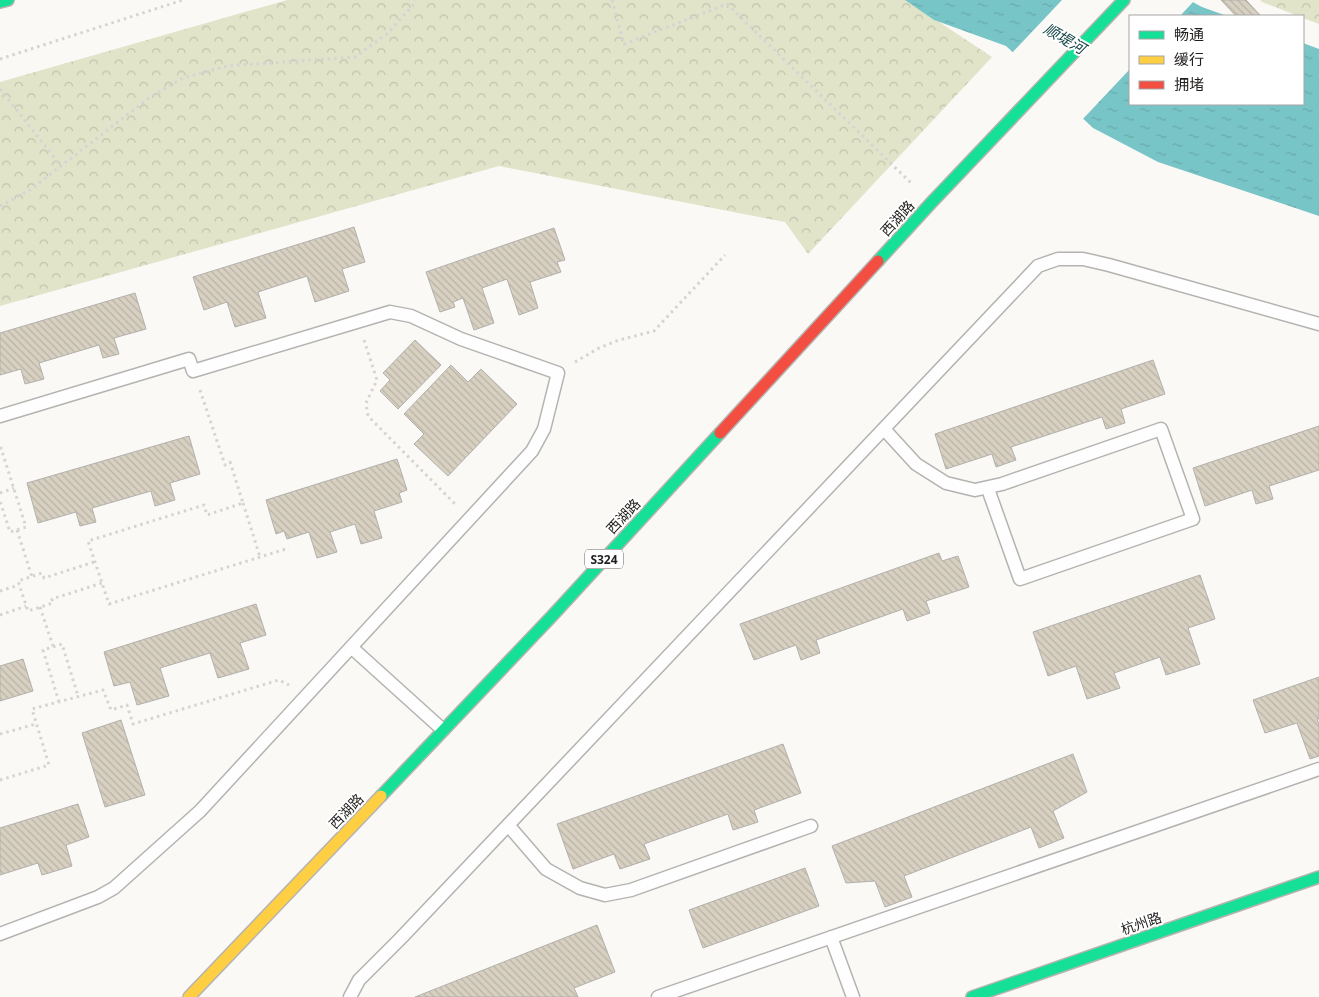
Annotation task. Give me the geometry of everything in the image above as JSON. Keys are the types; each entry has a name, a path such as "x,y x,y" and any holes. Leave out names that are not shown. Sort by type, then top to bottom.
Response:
{"main road":[{"path":"0,2 8,0"},
{"name":"西湖路","path":"189,997 553,615 931,202 1124,0"},
{"name":"杭州路","path":"972,997 1319,878"}],"lane":[{"path":"350,997 359,980 1038,266 1058,259 1083,259 1319,324"},
{"path":"0,416 189,358 193,371 390,312 411,316 461,339 558,373 544,429 532,451 200,811 114,888 98,898 0,934"},
{"path":"884,429 916,464 946,483 975,490 1002,484 1161,429 1193,519 1020,579 988,489"},
{"path":"351,646 443,730"},
{"path":"658,997 1319,770"},
{"path":"508,825 546,869 580,888 605,895 631,890 811,826"},
{"path":"831,937 853,997"}],"path":[{"path":"0,59 183,0"},
{"path":"0,206 30,190 148,98 183,78 227,66 355,56 388,33 413,5 415,0"},
{"path":"612,0 624,44 727,4 931,202"},
{"path":"0,89 61,166"},
{"path":"558,373 599,348 619,340 654,331 725,255"},
{"path":"358,322 377,380 366,403 368,416 469,519"},
{"path":"193,371 225,465 230,462 260,557"},
{"path":"0,448 26,528 10,532 0,501"},
{"path":"0,493 14,488"},
{"path":"243,503 207,515 204,505 88,541 109,604 289,548"},
{"path":"17,530 32,576"},
{"path":"94,562 44,578 42,573 18,581 26,606 28,611 53,603 52,599 102,583"},
{"path":"0,591 19,585"},
{"path":"0,614 26,606"},
{"path":"40,607 53,646"},
{"path":"58,702 43,650 53,646 62,644 78,696"},
{"path":"0,780 49,765 32,709 78,696 103,690 111,710 127,705 133,724 279,680 306,695"},
{"path":"0,734 36,724"}],"green space":[{"path":"287,0 906,0 992,57 808,254 785,222 499,166 0,306 0,82"},
{"path":"1260,0 1319,0 1319,24 1304,18 1304,15 1295,15"}],"water":[{"name":"顺堤河","path":"905,0 1189,0 1224,15 1129,15 1129,105 1304,105 1304,43 1319,49 1319,216 1158,162 1093,128 1006,46 934,20"}],"pier":[{"path":"1062,0 1191,0 1193,2 1181,15 1129,15 1129,70 1081,121 1011,54"}],"building":[{"path":"1221,0 1246,0 1260,15 1235,15"},
{"path":"354,227 365,262 342,269 349,291 315,302 307,276 258,292 266,318 235,327 227,302 204,310 193,277"},
{"path":"554,228 565,260 557,262 561,272 530,282 538,308 519,315 507,279 482,288 494,323 474,330 463,298 453,302 455,307 440,312 426,272"},
{"path":"135,293 146,329 114,338 119,354 103,358 99,345 39,363 44,379 25,384 21,369 0,375 0,333"},
{"path":"415,340 441,365 398,409 380,391 390,380 383,373"},
{"path":"1153,360 1165,394 1121,409 1125,423 1106,429 1102,417 1011,447 1016,460 996,467 992,454 946,469 935,434"},
{"path":"451,365 468,382 481,369 517,404 448,476 414,444 424,434 404,414"},
{"path":"1319,426 1319,470 1269,486 1273,499 1256,504 1252,490 1205,506 1193,468"},
{"path":"189,436 200,474 170,483 175,500 155,506 151,491 92,508 96,522 80,526 76,512 38,523 27,483"},
{"path":"397,459 407,490 399,493 402,502 374,511 382,538 361,544 355,524 330,532 337,552 317,558 309,532 287,539 284,531 276,534 266,500"},
{"path":"939,553 942,561 958,556 969,587 926,601 930,613 907,621 903,609 816,640 820,653 801,660 796,645 754,660 740,624"},
{"path":"1200,575 1215,619 1188,628 1200,664 1166,675 1160,657 1114,673 1120,688 1087,699 1076,666 1048,676 1033,632"},
{"path":"256,604 266,635 240,643 249,669 218,678 210,653 160,668 169,696 137,705 130,682 114,686 104,652"},
{"path":"23,659 33,691 0,701 0,666"},
{"path":"1319,677 1319,719 1317,719 1319,724 1319,756 1310,759 1297,723 1265,733 1253,700"},
{"path":"121,720 145,795 105,807 82,733"},
{"path":"783,744 801,793 754,810 758,822 733,830 728,814 644,844 650,859 620,869 614,854 573,869 557,824"},
{"path":"1073,754 1087,792 1053,811 1064,838 1039,848 1031,827 904,876 912,897 885,907 875,881 846,883 832,846"},
{"path":"78,804 89,837 66,845 72,866 42,875 38,863 0,875 0,828"},
{"path":"805,868 819,906 703,948 689,910"},
{"path":"597,925 615,972 574,988 578,997 415,997"}],"traffic: fast":[{"path":"0,2 8,0"},
{"path":"878,261 1124,0"},
{"path":"381,796 553,615 720,433"},
{"path":"972,997 1319,877"}],"traffic: slow":[{"path":"189,997 381,796"}],"traffic: jam":[{"path":"720,433 878,261"}]}
